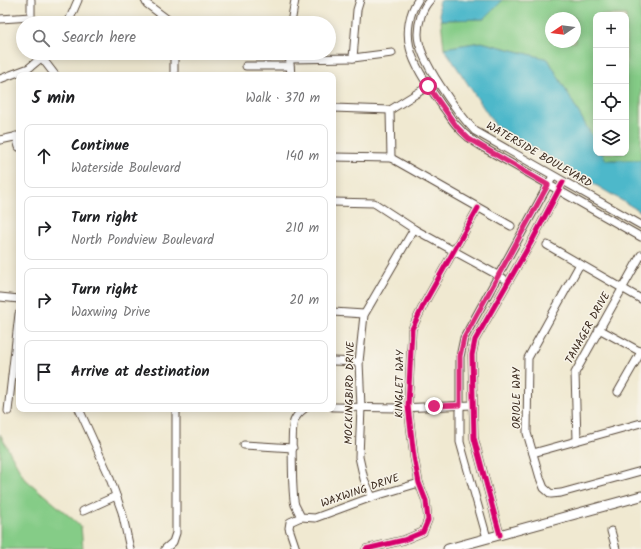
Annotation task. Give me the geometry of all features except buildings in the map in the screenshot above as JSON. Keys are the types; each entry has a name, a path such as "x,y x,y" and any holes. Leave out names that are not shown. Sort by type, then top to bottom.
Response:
{"street":[{"path":"31,0 32,16"},
{"path":"71,16 78,0"},
{"path":"145,0 147,4 163,16"},
{"path":"292,16 295,0"},
{"path":"352,58 357,10 360,0"},
{"name":"WATERSIDE BOULEVARD","path":"418,0 410,17 408,34 414,61 428,86 457,127 469,139 641,237"},
{"name":"WATERSIDE BOULEVARD","path":"430,0 427,3 419,22 418,36 422,52 437,80 462,117 475,131 641,224"},
{"path":"0,19 16,20"},
{"path":"336,58 352,58 392,53"},
{"path":"18,72 29,68 38,60"},
{"path":"46,60 53,72"},
{"path":"174,60 174,72"},
{"path":"246,66 284,60"},
{"path":"290,60 291,72"},
{"path":"0,79 16,73"},
{"path":"336,108 390,110 437,80"},
{"path":"390,110 391,158"},
{"path":"0,140 16,136"},
{"path":"336,158 391,158 511,226"},
{"path":"487,538 460,442 460,356 464,338 553,176"},
{"path":"500,535 474,438 472,405 472,355 475,340 564,182"},
{"path":"336,202 374,203 414,229 509,281"},
{"name":"KINGLET WAY","path":"366,549 404,540 423,532 428,520 426,501 418,483 408,406 412,329 425,302 478,208"},
{"name":"MOCKINGBIRD DRIVE","path":"372,497 364,479 359,457 359,362 364,314 414,229"},
{"path":"546,245 641,299"},
{"name":"TANAGER DRIVE","path":"577,440 575,373 641,256"},
{"name":"ORIOLE WAY","path":"580,264 528,358 527,433 540,478 544,488 551,494 561,493 641,471"},
{"path":"0,297 16,299"},
{"path":"336,312 364,314"},
{"path":"599,330 641,352 618,392"},
{"path":"8,411 16,340"},
{"path":"336,362 359,362"},
{"path":"336,407 399,408 408,406 472,405"},
{"path":"80,412 108,473 122,512 130,549"},
{"path":"165,549 173,542 176,533 176,412"},
{"path":"296,549 289,528 290,522 301,516 295,505 293,490 294,422 299,412"},
{"path":"533,453 641,423"},
{"path":"244,445 293,448"},
{"name":"WAXWING DRIVE","path":"301,516 315,518 372,497 418,483"},
{"path":"475,493 488,491"},
{"path":"83,511 116,496"},
{"path":"448,549 641,496"},
{"path":"611,531 616,549"}],"green space":[{"path":"503,0 641,0 641,160 606,160 604,156 629,156 629,12 593,12 593,138 548,59 481,42 444,48 441,20 484,19"},
{"path":"0,434 24,478 81,526 83,549 0,549"}],"water":[{"path":"442,0 503,0 484,19 441,20 438,3"},
{"path":"481,42 548,59 593,138 593,156 604,156 606,160 641,160 641,212 495,125 444,48"}],"cycle path":[{"path":"500,535 474,438 472,355 475,340 533,239 563,182"},
{"path":"366,549 404,540 423,532 428,520 426,501 419,483 414,457 408,406 412,329 425,302 478,208"}],"route":[{"path":"428,86 457,127 469,139 548,185 464,338 460,356 460,405 434,406"}]}
